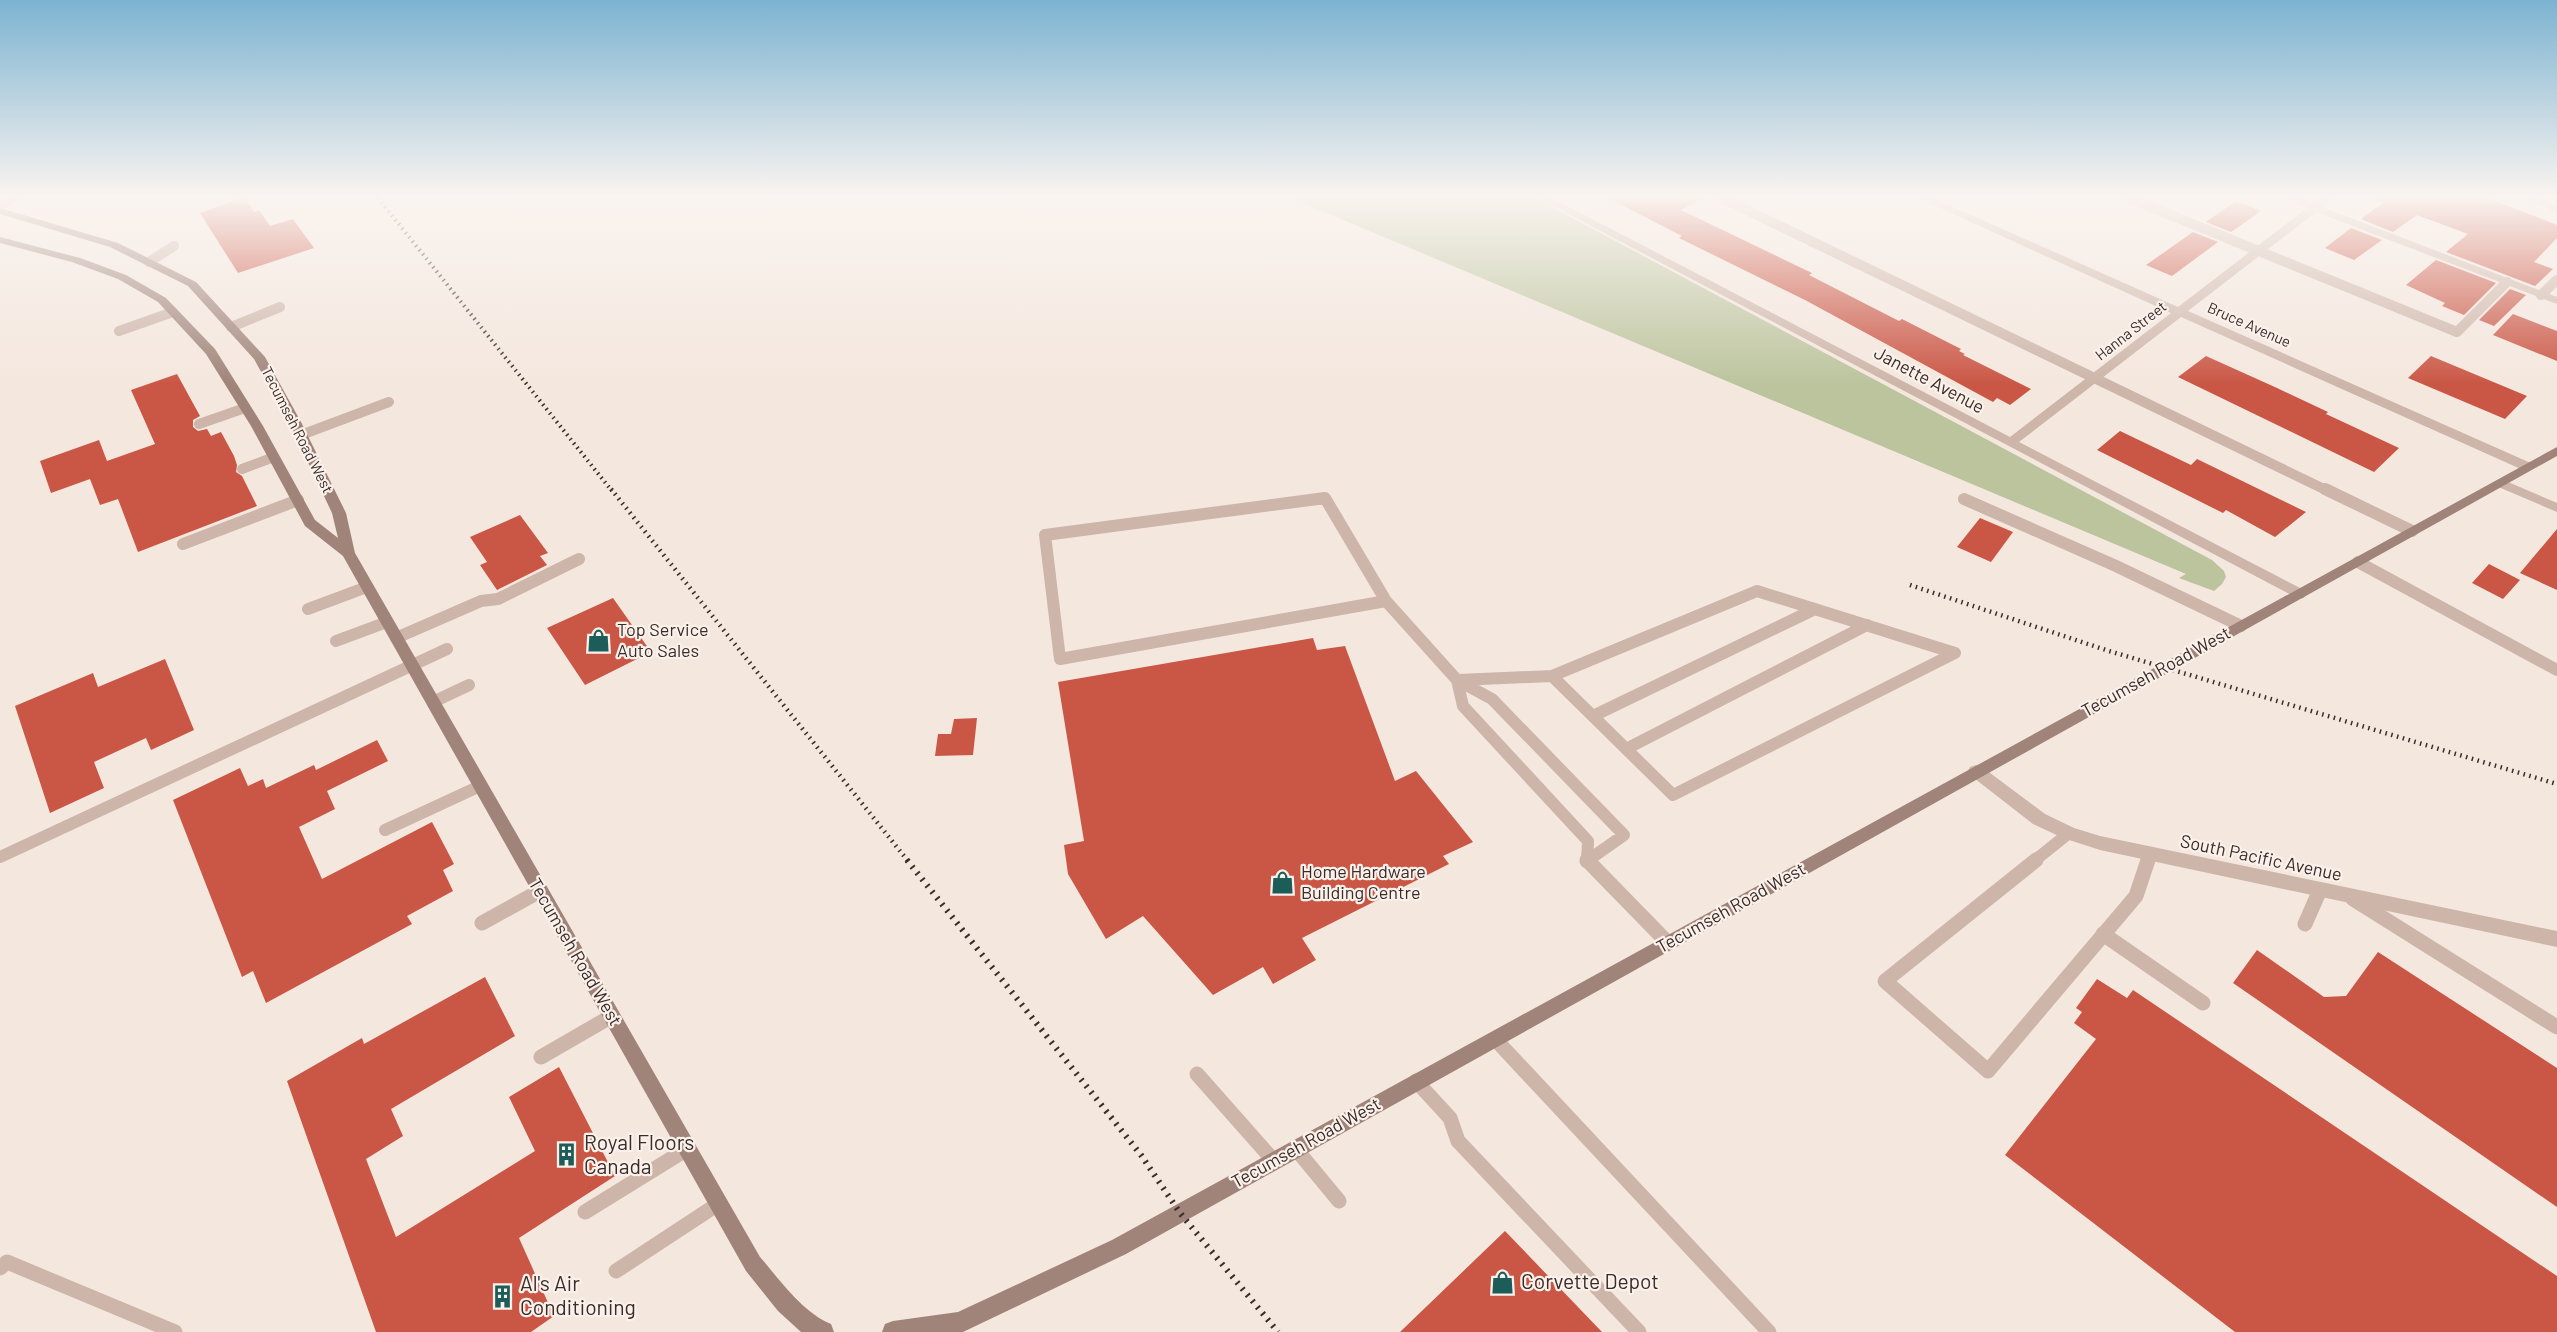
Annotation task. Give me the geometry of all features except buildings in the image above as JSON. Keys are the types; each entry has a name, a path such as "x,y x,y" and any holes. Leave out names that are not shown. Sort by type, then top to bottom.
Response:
{"main road":[{"name":"Tecumseh Road West","path":"76,260 122,277 162,300 210,352 274,457 310,524 348,554"},
{"name":"Tecumseh Road West","path":"145,260 192,284 259,357 339,513 348,554 718,1204 753,1264 786,1303 817,1332 824,1332"},
{"name":"Tecumseh Road West","path":"892,1332 959,1323 1119,1247 2557,451"}],"street":[{"name":"Janette Avenue","path":"1661,260 2299,594"},
{"name":"Bruce Avenue","path":"2063,260 2528,467"},
{"name":"Hanna Street","path":"2010,443 2246,260"},
{"path":"2450,260 2557,301"},
{"path":"2500,483 2557,508"},
{"name":"South Pacific Avenue","path":"1976,771 2039,819 2069,833 2150,854 2557,939"}],"lane":[{"path":"1850,260 2412,531"},
{"path":"2281,260 2457,332 2507,282"},
{"path":"2541,295 2557,280"},
{"path":"231,327 280,307"},
{"path":"119,331 173,312"},
{"path":"301,435 389,402"},
{"path":"200,424 245,408"},
{"path":"242,469 274,457"},
{"path":"1386,601 1060,659 1046,535 1325,498 1386,601 1457,680 1492,699 1624,835 1587,861"},
{"path":"1964,499 2116,566 2241,626"},
{"path":"183,544 298,500"},
{"path":"396,638 481,601 498,599 579,559"},
{"path":"2358,562 2557,670"},
{"path":"308,609 367,587"},
{"path":"1457,680 1552,676 1757,591 1955,653 1673,795 1552,676"},
{"path":"1593,716 1815,609"},
{"path":"336,641 387,622"},
{"path":"1626,749 1867,625"},
{"path":"0,857 447,649"},
{"path":"1457,680 1463,706 1588,841 1587,861 1668,943"},
{"path":"433,702 469,685"},
{"path":"385,830 480,786"},
{"path":"2069,833 1885,981 1988,1071 2136,896 2150,854"},
{"path":"2305,924 2320,890"},
{"path":"482,923 540,891"},
{"path":"2349,896 2557,1027"},
{"path":"2103,934 2204,1003"},
{"path":"541,1057 612,1016"},
{"path":"1495,1039 1769,1332"},
{"path":"1197,1074 1274,1161"},
{"path":"1416,1081 1450,1118 1458,1141 1639,1332"},
{"path":"585,1212 687,1149"},
{"path":"1296,1149 1339,1201"},
{"path":"616,1271 718,1204"},
{"path":"0,1268 7,1262 175,1332"}],"green space":[{"path":"1439,260 1651,260 2212,560 2224,571 2226,577 2214,591 2179,578 2186,574"}],"railway":[{"path":"428,260 612,491"},
{"path":"611,489 908,861"},
{"path":"1910,585 2109,651 2557,784"},
{"path":"907,860 1141,1155 1180,1213 1278,1332"}],"place":[{"name":"Top Service Auto Sales","path":"599,640"},
{"name":"Home Hardware Building Centre","path":"1283,882"},
{"name":"Royal Floors Canada","path":"566,1155"},
{"name":"Corvette Depot","path":"1503,1282"},
{"name":"Al's Air Conditioning","path":"502,1296"}]}
